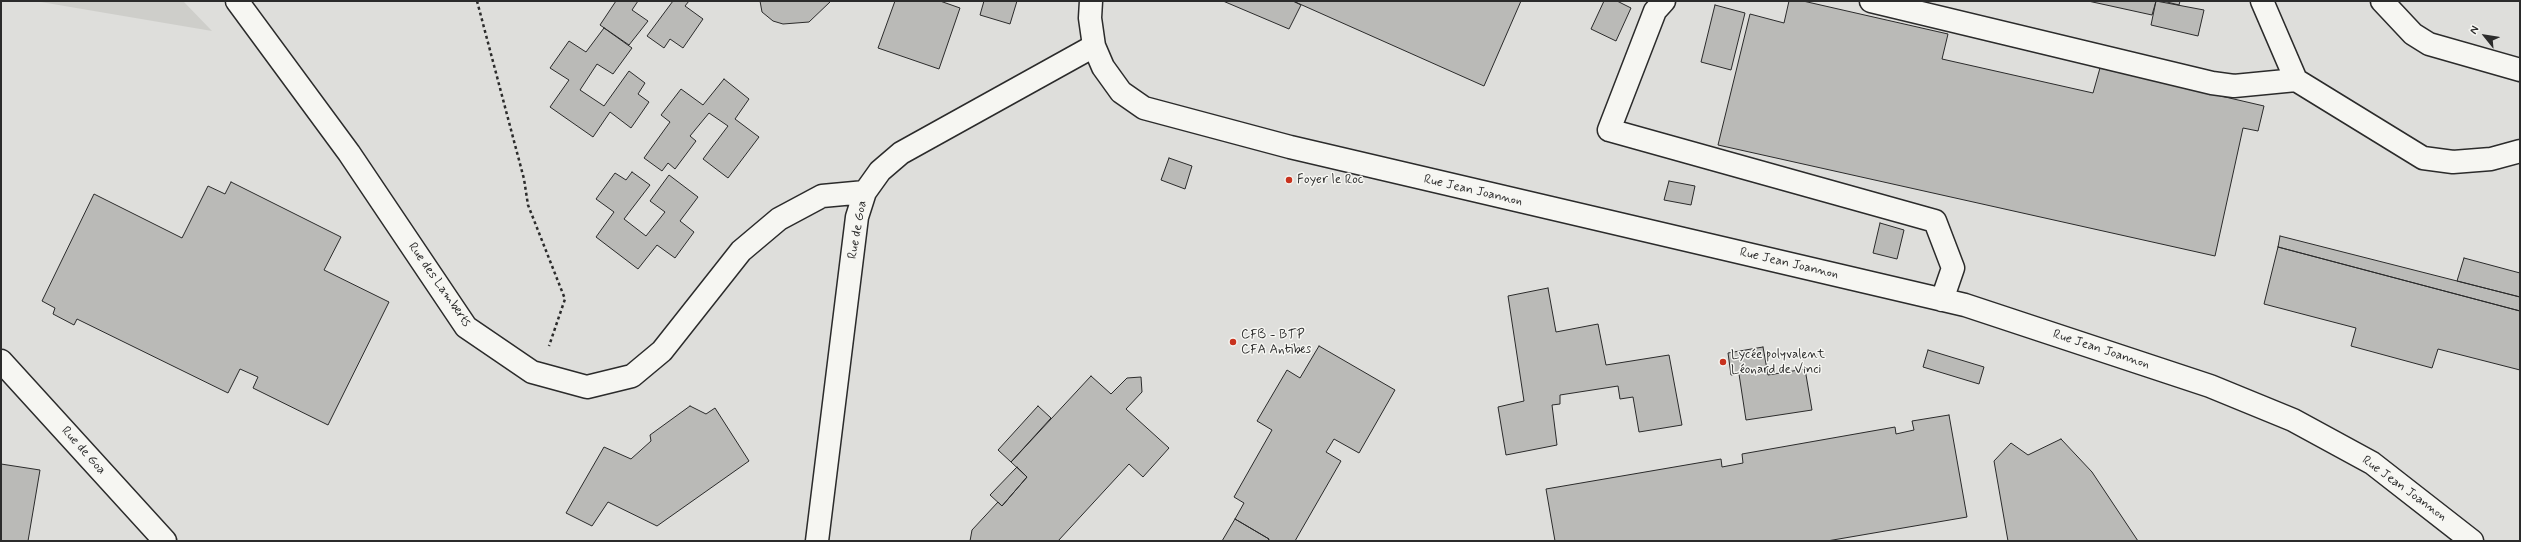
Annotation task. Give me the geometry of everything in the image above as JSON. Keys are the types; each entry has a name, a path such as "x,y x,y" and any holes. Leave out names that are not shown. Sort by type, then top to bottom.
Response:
{"street":[{"name":"Rue des Lamberts","path":"237,1 348,153 466,326 532,372 587,387 632,376 662,351 741,251 779,219 822,196 865,192"},
{"name":"Rue Jean Joannon","path":"1091,1 1090,18 1094,46 1104,67 1121,92 1144,108 1290,147 1942,300 2210,386 2294,420 2372,463 2472,541"},
{"path":"1664,1 1655,11 1609,130 1935,221 1953,268 1942,300"},
{"path":"1871,1 2212,83 2234,86 2296,80"},
{"path":"2262,1 2296,80 2423,158 2453,162 2491,160 2520,151"},
{"path":"2382,1 2413,34 2429,44 2520,70"},
{"name":"Rue de Goa","path":"817,541 857,217 865,192 880,171 901,152 1094,46"},
{"name":"Rue de Goa","path":"1,361 165,541"}],"path":[{"path":"477,1 524,179 528,204 565,299 547,351"}],"shaded area":[{"path":"1,1 2520,1 2520,541 1,541"},
{"path":"35,1 183,1 212,31"}],"building":[{"path":"616,1 638,1 632,10 648,21 629,45 600,25"},
{"path":"673,1 689,1 685,6 703,19 683,48 670,39 664,48 647,36"},
{"path":"760,1 831,1 809,22 783,24 773,21 762,12"},
{"path":"895,1 940,1 960,8 939,69 878,48"},
{"path":"984,1 1017,1 1010,24 980,15"},
{"path":"1223,1 1293,1 1301,5 1289,29"},
{"path":"1293,1 1521,1 1484,86"},
{"path":"1604,1 1617,1 1631,8 1616,41 1591,29"},
{"path":"1789,1 1803,1 1948,34 1942,59 2093,93 2100,68 2264,106 2258,131 2243,128 2215,256 1718,145 1750,14 1784,23"},
{"path":"2088,1 2156,1 2152,15"},
{"path":"2156,1 2204,10 2198,36 2151,25"},
{"path":"2163,1 2180,1 2179,5"},
{"path":"1715,5 1745,13 1731,70 1701,62"},
{"path":"604,28 632,48 613,74 597,64 580,90 604,106 629,71 645,83 638,94 649,102 631,128 610,112 593,137 550,107 569,80 550,68 569,41 586,52"},
{"path":"724,79 749,99 735,119 759,137 728,178 703,159 728,126 709,113 690,136 696,141 675,169 668,163 662,171 644,158 670,122 661,115 681,89 703,105"},
{"path":"1169,158 1192,166 1185,189 1161,180"},
{"path":"632,172 650,185 624,219 646,236 665,212 650,201 669,175 698,197 680,221 694,232 675,258 657,245 638,269 596,237 614,212 596,199 615,173 626,180"},
{"path":"1669,181 1695,186 1691,205 1664,200"},
{"path":"231,182 341,237 324,270 389,302 328,425 253,388 258,377 240,369 228,393 77,319 74,325 53,314 55,308 42,301 94,194 182,238 208,186 225,194"},
{"path":"1880,223 1904,230 1897,259 1873,253"},
{"path":"2280,236 2520,297 2520,311 2278,247"},
{"path":"2278,247 2520,311 2520,370 2438,349 2432,368 2351,346 2356,328 2264,304"},
{"path":"2464,258 2520,273 2520,297 2457,281"},
{"path":"1548,288 1556,332 1598,324 1606,365 1669,355 1682,425 1639,432 1633,397 1620,399 1618,386 1560,395 1560,404 1552,405 1557,445 1506,455 1498,407 1524,401 1508,296"},
{"path":"1319,346 1395,390 1359,453 1334,439 1326,452 1341,461 1295,541 1268,541 1269,539 1235,519 1244,503 1234,497 1272,430 1257,421 1287,370 1300,378"},
{"path":"1763,347 1768,375 1805,369 1812,410 1746,420 1739,374 1731,375 1728,353"},
{"path":"1928,350 1984,367 1979,384 1923,367"},
{"path":"1091,376 1111,394 1127,378 1141,377 1142,392 1126,409 1169,448 1143,477 1129,464 1058,541 970,541 972,530 998,502 1002,506 1027,477 1011,462"},
{"path":"690,406 706,414 715,408 749,461 657,526 608,502 592,526 566,513 604,447 631,459 651,441 650,435"},
{"path":"1038,406 1051,418 1011,462 998,450"},
{"path":"1949,415 1967,517 1827,541 1555,541 1546,489 1721,459 1722,467 1743,463 1742,454 1895,427 1896,434 1914,430 1912,421"},
{"path":"2061,439 2092,472 2138,541 2008,541 1994,461 2011,443 2028,455"},
{"path":"1,464 40,470 28,541 1,541"},
{"path":"1017,467 1027,477 1002,506 990,495"},
{"path":"1235,519 1269,539 1268,541 1222,541"}],"place":[{"name":"Foyer le Roc","path":"1289,180"},
{"name":"CFB - BTP CFA Antibes","path":"1233,342"},
{"name":"Lycée polyvalent Léonard de Vinci","path":"1723,362"}]}
